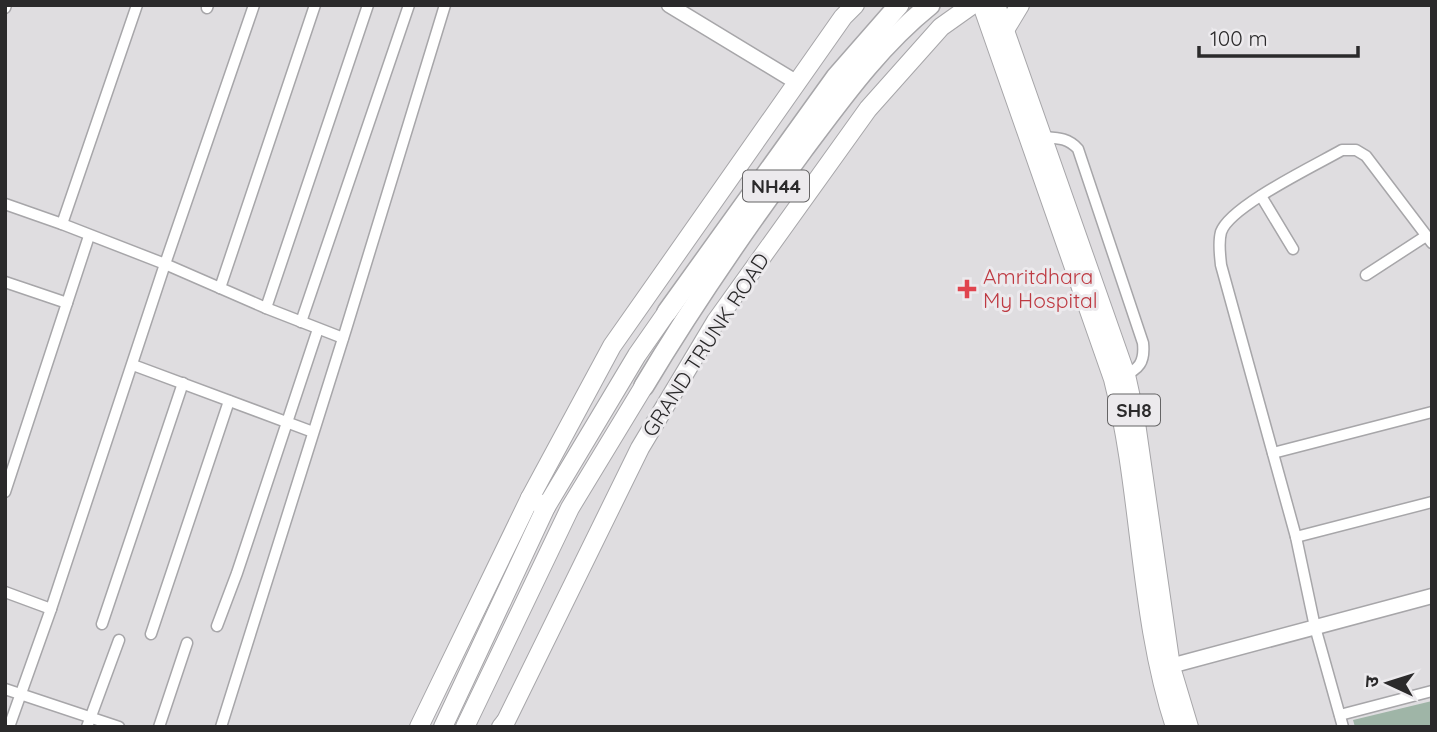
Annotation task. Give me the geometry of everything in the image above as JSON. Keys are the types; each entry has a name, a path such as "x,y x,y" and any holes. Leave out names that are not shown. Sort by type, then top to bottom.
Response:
{"highway":[{"name":"NH44","path":"667,312 836,77 899,5"},
{"name":"NH44","path":"644,386 677,331 771,192 861,71 909,22 930,5"}],"main road":[{"path":"419,727 530,498 611,346 796,82 843,17 855,5"},
{"name":"GRAND TRUNK ROAD","path":"503,725 640,448 716,321 868,109 941,27 972,5"},
{"name":"SH8","path":"982,5 1119,377"},
{"name":"SH8","path":"996,5 1044,137 1119,377 1122,419 1175,727"},
{"path":"1005,30 1020,5"},
{"name":"NH44","path":"443,727 546,507 636,355 667,312"},
{"name":"NH44","path":"465,727 570,508 644,386"},
{"path":"530,498 546,507"},
{"name":"SH8","path":"1165,668 1189,727"}],"street":[{"path":"62,225 137,5"},
{"path":"9,727 51,610 254,5"},
{"path":"220,288 315,5"},
{"path":"266,308 368,5"},
{"path":"301,322 409,5"},
{"path":"221,727 444,5"},
{"path":"669,5 796,82"},
{"path":"1044,137 1072,142 1078,149 1143,343 1142,362 1137,369 1119,377"},
{"path":"1343,727 1315,627 1296,537 1221,265 1219,248 1222,231 1231,216 1261,197 1342,150 1356,150 1366,156 1429,239 1366,275"},
{"path":"1261,197 1293,249"},
{"path":"5,204 165,264 343,338"},
{"path":"5,492 89,236"},
{"path":"5,282 67,303"},
{"path":"217,626 318,329"},
{"path":"133,365 313,432"},
{"path":"102,624 184,383"},
{"path":"151,634 229,401"},
{"path":"1273,453 1432,412"},
{"path":"1296,537 1432,502"},
{"path":"5,592 51,610"},
{"path":"1165,668 1432,596"},
{"path":"89,722 118,640"},
{"path":"159,727 187,643"},
{"path":"5,688 89,722 119,727"},
{"path":"1340,715 1432,691"}],"green space":[{"path":"1432,701 1432,727 1355,727 1353,720"}],"place":[{"name":"Amritdhara My Hospital","path":"967,289"}]}
